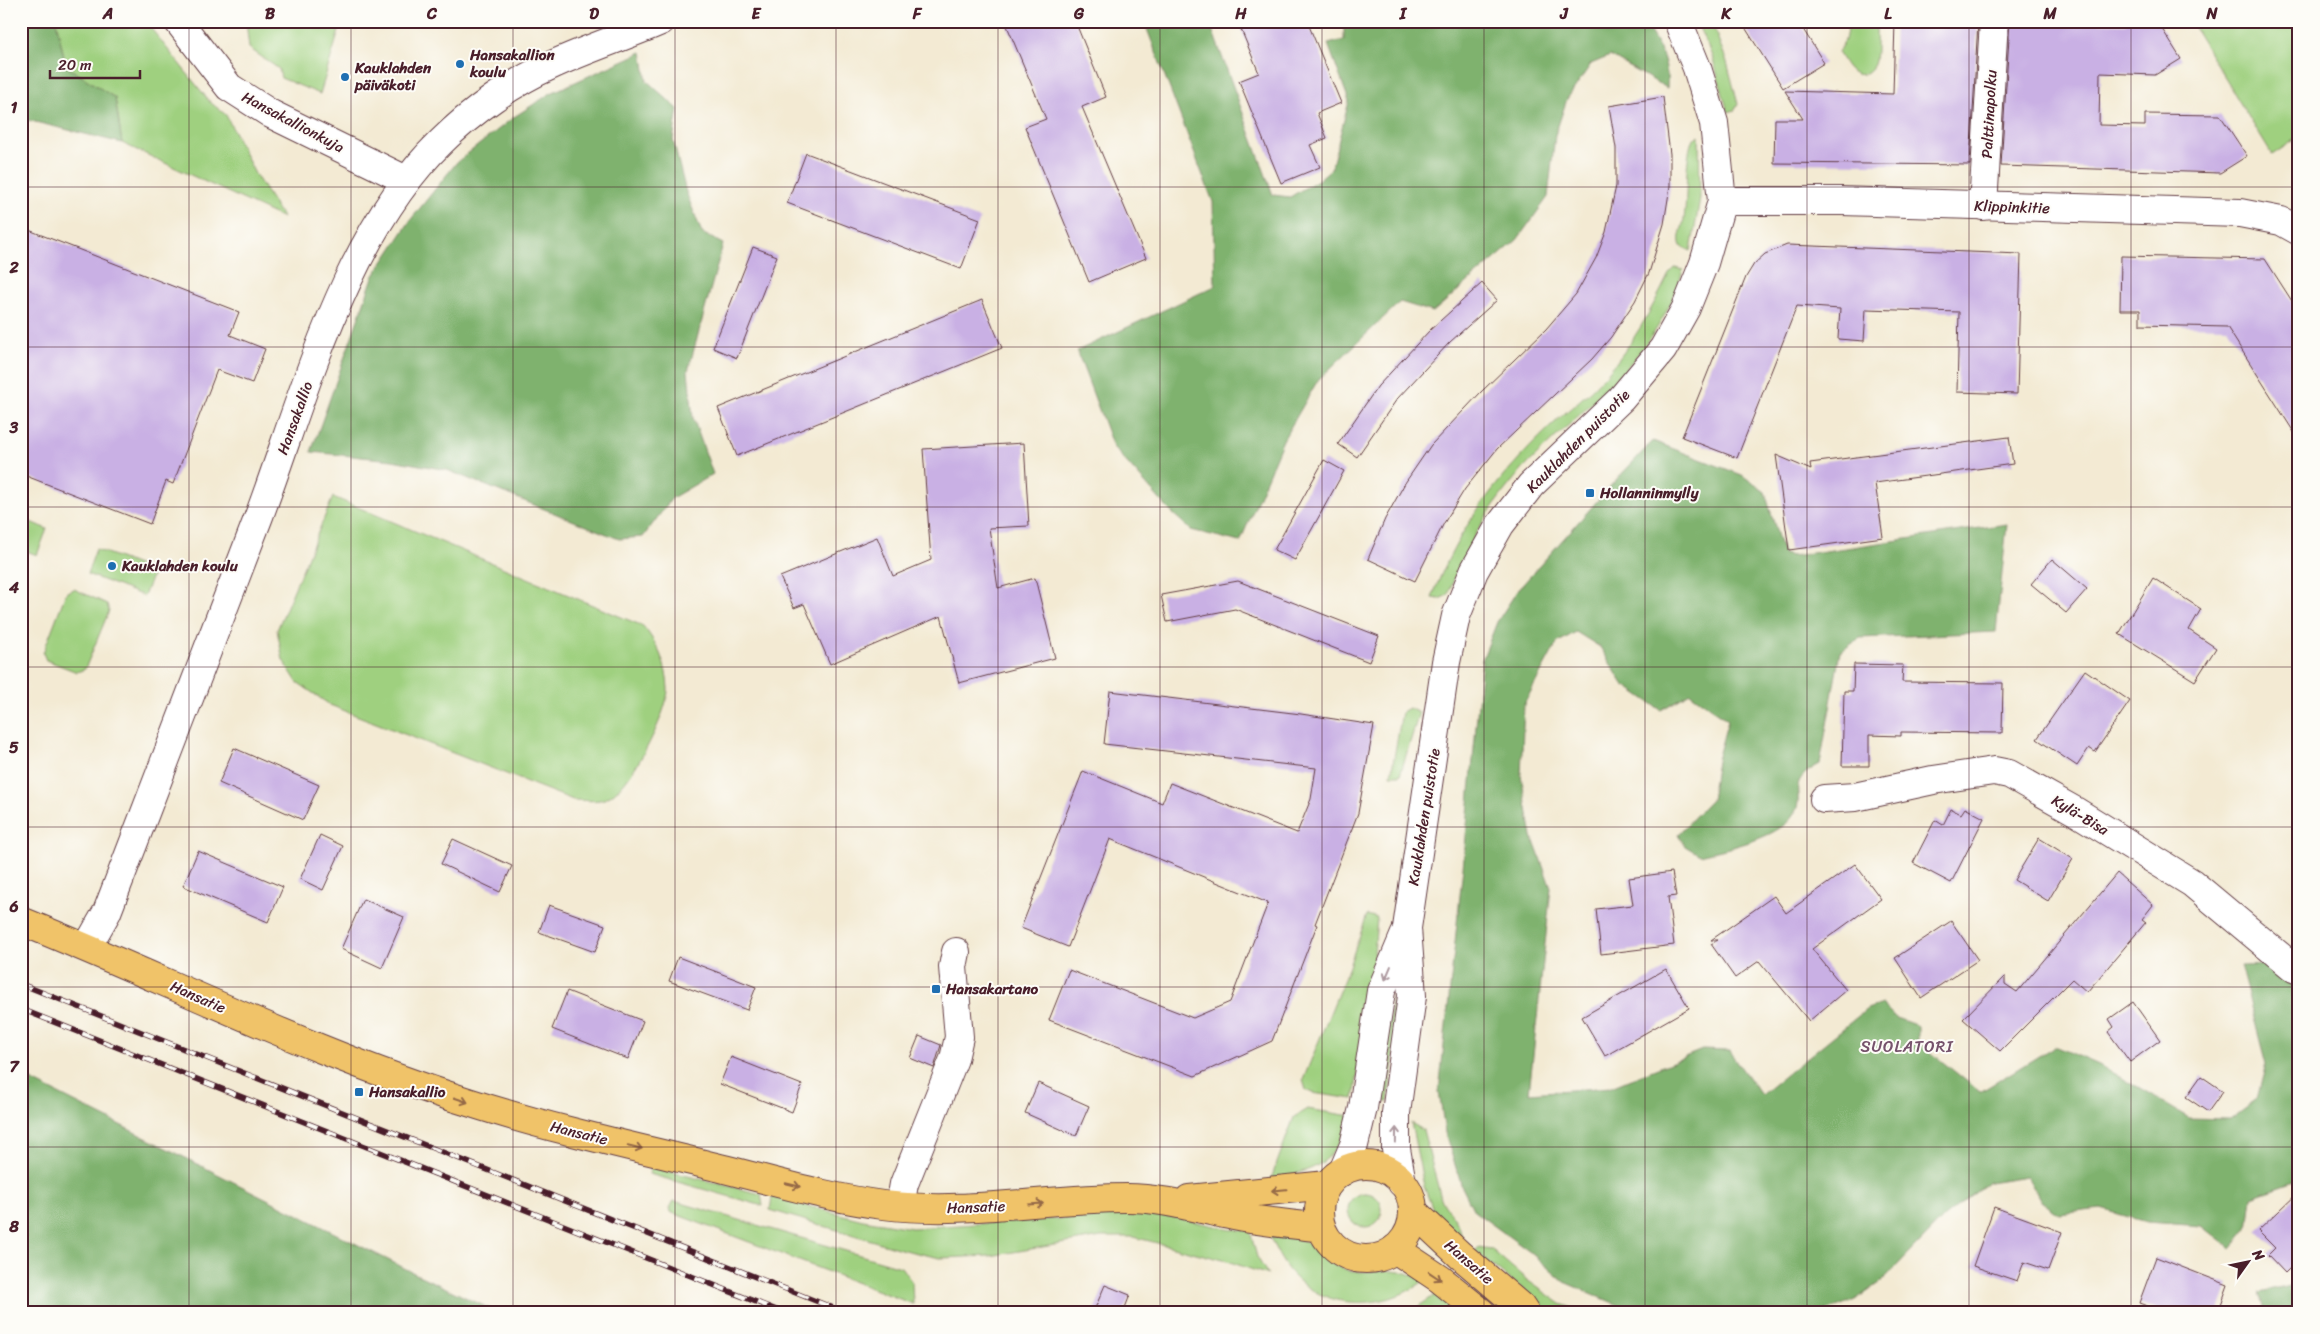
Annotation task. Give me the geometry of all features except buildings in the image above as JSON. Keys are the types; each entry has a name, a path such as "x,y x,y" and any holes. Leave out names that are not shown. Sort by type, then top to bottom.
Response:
{"main road":[{"name":"Hansatie","path":"21,921 86,947 263,1026 349,1060 468,1102 569,1131 826,1194 882,1205 959,1209 1127,1198 1168,1201 1237,1217 1321,1228"},
{"path":"1363,1165 1373,1166 1394,1175 1402,1183 1409,1194 1412,1211 1407,1234 1395,1249 1376,1258 1352,1257 1338,1250 1328,1240 1319,1220 1320,1200 1335,1178 1363,1165"},
{"name":"Hansatie","path":"1168,1201 1335,1178"},
{"name":"Hansatie","path":"1412,1211 1521,1307 1525,1313"},
{"name":"Hansatie","path":"1395,1249 1440,1279 1482,1313"}],"street":[{"name":"Hansakallionkuja","path":"178,21 228,87 271,114 406,180"},
{"name":"Hansakallio","path":"86,947 107,912 258,518 327,329 369,240 406,180 441,142 476,112 507,91 551,65 661,21"},
{"name":"Kauklahden puistotie","path":"1402,1183 1396,1149 1396,1113 1412,996 1408,928 1446,662 1456,616 1474,571 1500,526 1531,485 1621,399 1662,349 1690,300 1704,263 1722,200 1714,123 1698,68 1678,21"},
{"name":"Palttinapolku","path":"1983,206 1994,21"},
{"name":"Klippinkitie","path":"1722,200 1842,201 2240,213 2281,221 2299,230"},
{"name":"Kylä-Bisa","path":"1824,800 1855,797 1933,780 1994,771 2009,774 2075,811 2192,883 2294,968 2299,970"},
{"name":"Kauklahden puistotie","path":"1335,1178 1354,1145 1363,1108 1381,990 1408,928"},
{"path":"900,1206 904,1184 954,1059 959,1038 953,967 956,952"}],"green space":[{"path":"21,21 56,21 66,66 115,98 122,143 27,120 21,126"},
{"path":"56,21 145,21 210,102 226,115 255,174 283,218 122,143 115,98 66,66"},
{"path":"246,21 342,21 320,94 281,78 279,69 249,48"},
{"path":"1144,21 1209,21 1273,195 1290,197 1318,180 1331,169 1349,101 1328,44 1344,40 1344,21 1643,21 1658,45 1666,69 1667,88 1610,56 1591,64 1567,99 1555,135 1548,197 1517,240 1433,312 1400,302 1318,380 1283,440 1240,542 1191,530 1170,511 1113,447 1077,351 1215,286 1213,202"},
{"path":"1696,21 1710,21 1713,26 1727,62 1738,104 1735,110 1728,112 1712,56"},
{"path":"1849,21 1876,21 1875,63 1869,71 1861,75 1849,69 1838,52 1845,40"},
{"path":"2190,21 2299,21 2299,137 2272,155"},
{"path":"642,52 647,81 678,109 673,140 686,192 702,233 723,244 688,371 693,418 713,474 672,498 643,537 619,539 447,470 392,460 311,452 373,277 412,218 457,162 514,117 551,93"},
{"path":"1699,135 1700,198 1691,251 1681,246 1680,239 1685,209 1690,150 1692,140"},
{"path":"1675,268 1683,270 1672,300 1657,327 1639,352 1619,376 1529,463 1503,492 1481,524 1463,559 1448,595 1439,599 1432,598 1454,549 1480,506 1530,447 1585,396 1615,364 1640,327 1669,274"},
{"path":"1653,441 1742,475 1765,492 1783,554 1792,556 2007,524 1996,632 1860,638 1840,652 1820,764 1808,771 1798,783 1798,802 1792,817 1784,825 1762,837 1700,855 1685,846 1678,834 1711,800 1717,760 1728,720 1690,693 1661,710 1623,684 1600,647 1576,632 1557,643 1524,704 1521,775 1532,836 1551,888 1529,1093 1611,1087 1702,1050 1729,1051 1761,1095 1867,1009 1882,1004 1896,1018 1918,1026 1918,1042 1980,1092 2055,1046 2099,1065 2189,1118 2230,1119 2257,1099 2266,1064 2240,965 2272,964 2299,981 2299,1185 2295,1182 2252,1197 2248,1229 2232,1249 2202,1226 2146,1222 2101,1209 2059,1214 2041,1201 2027,1176 1989,1182 1944,1217 1883,1280 1855,1300 1820,1313 1637,1313 1564,1282 1530,1252 1474,1211 1462,1187 1445,1133 1439,1091 1464,858 1482,660 1497,622 1517,591"},
{"path":"333,497 643,626 653,640 664,663 668,689 662,715 654,733 625,782 614,793 601,800 573,800 330,705 297,682 283,660 277,630"},
{"path":"21,518 47,529 37,555 21,549"},
{"path":"96,549 154,571 144,596 87,574"},
{"path":"74,589 107,604 109,611 85,669 77,672 46,660 43,653 66,593"},
{"path":"1409,708 1419,713 1400,775 1391,775 1402,712"},
{"path":"1367,915 1377,918 1373,966 1354,1099 1312,1093 1306,1090 1303,1080 1348,969"},
{"path":"1401,992 1388,1102 1378,1101 1393,993"},
{"path":"21,1075 412,1272 499,1313 21,1313"},
{"path":"1307,1109 1351,1116 1338,1144 1323,1162 1302,1172 1271,1179 1294,1117"},
{"path":"1411,1123 1423,1130 1441,1198 1457,1222 1461,1238 1434,1213 1424,1186"},
{"path":"651,1167 761,1194 763,1206 649,1174"},
{"path":"1365,1193 1377,1198 1382,1210 1377,1222 1365,1227 1353,1222 1348,1210 1353,1198"},
{"path":"772,1197 863,1220 912,1228 1125,1215 1173,1217 1250,1231 1257,1257 1268,1275 1227,1261 1134,1237 1101,1237 990,1256 940,1258 904,1250 770,1210"},
{"path":"674,1201 901,1267 912,1282 913,1304 670,1212 669,1209"},
{"path":"1267,1231 1293,1236 1305,1242 1330,1263 1352,1272 1392,1271 1407,1273 1425,1280 1410,1290 1393,1297 1375,1301 1339,1301 1322,1295 1306,1286 1292,1274 1281,1259"},
{"path":"1478,1247 1491,1249 1527,1280 1561,1304 1586,1313 1552,1313 1474,1251"},
{"path":"2299,1277 2299,1313 2266,1313 2260,1292 2293,1284"},
{"path":"1441,1291 1468,1313 1405,1313 1416,1308"}],"railway":[{"path":"21,984 846,1313"},
{"path":"21,1009 784,1313"}],"place":[{"name":"Hansakallion koulu","path":"460,64"},
{"name":"Kauklahden päiväkoti","path":"345,77"},
{"name":"Hollanninmylly","path":"1590,493"},
{"name":"Kauklahden koulu","path":"112,566"},
{"name":"Hansakartano","path":"936,989"},
{"name":"Hansakallio","path":"359,1092"}],"district":[{"name":"SUOLATORI","path":"1907,1046"}]}
